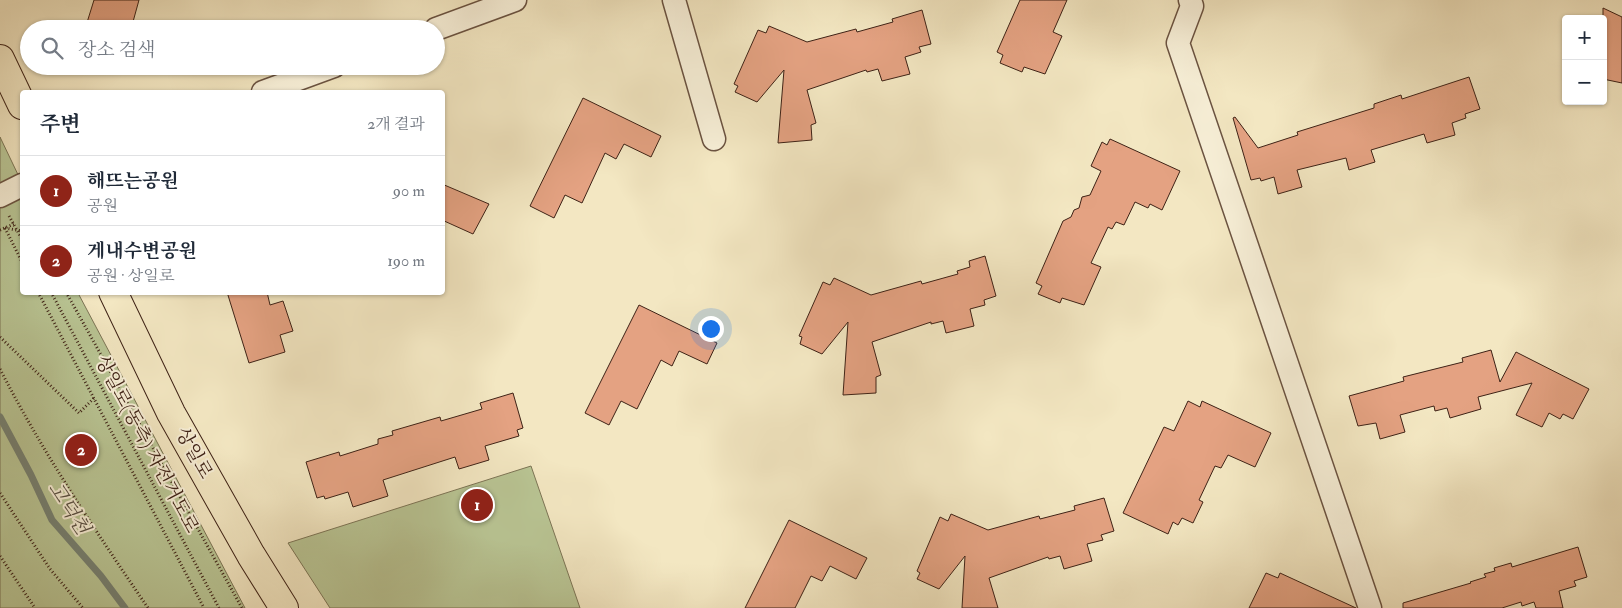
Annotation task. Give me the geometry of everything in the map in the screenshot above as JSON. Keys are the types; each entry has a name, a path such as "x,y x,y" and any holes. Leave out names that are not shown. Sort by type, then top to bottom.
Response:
{"main road":[{"path":"0,59 20,101"},
{"name":"상일로","path":"114,295 171,413 251,555 284,608"}],"street":[{"path":"445,26 516,0"},
{"path":"674,0 714,139"},
{"path":"1190,0 1192,6 1178,43 1370,608"},
{"path":"268,90 309,75"},
{"path":"0,196 20,186"}],"path":[{"path":"0,230 14,224 20,235"},
{"path":"4,228 18,230"},
{"path":"4,228 20,258"},
{"path":"40,295 204,608"},
{"name":"상일로(동측) 자전거도로","path":"53,295 220,608"},
{"path":"68,295 242,608"},
{"path":"0,337 79,413 94,398"},
{"path":"0,370 30,427 67,488 148,608"},
{"path":"0,493 50,569 83,608"},
{"path":"0,556 35,608"}],"green space":[{"path":"0,137 20,179 20,295 79,295 245,608 0,608"},
{"path":"531,466 580,608 330,608 288,543"}],"building":[{"path":"94,0 139,0 133,20 88,20"},
{"path":"1020,0 1067,0 1053,32 1062,36 1045,74 1024,67 1022,72 1000,63 1003,55 997,52"},
{"path":"1603,8 1622,17 1622,83 1607,80 1607,15 1603,15"},
{"path":"922,10 931,44 919,47 921,52 905,57 910,74 882,81 878,69 867,72 866,70 807,90 816,123 811,125 812,140 778,143 784,70 757,102 735,92 738,86 734,84 758,30 766,33 769,26 807,42 856,29 857,32 893,22 892,19"},
{"path":"1469,77 1480,109 1465,114 1466,118 1452,123 1455,135 1427,143 1424,134 1371,150 1375,162 1349,170 1346,158 1297,170 1302,187 1278,194 1274,177 1261,181 1260,178 1251,180 1233,118 1235,117 1258,148 1298,135 1297,132 1374,108 1374,104 1401,95 1402,99"},
{"path":"583,98 661,136 651,157 624,144 616,159 605,153 582,203 565,195 554,218 530,206"},
{"path":"1110,139 1180,171 1162,210 1150,204 1148,208 1135,202 1124,225 1116,222 1112,229 1108,227 1091,263 1101,267 1084,305 1062,298 1060,303 1038,294 1042,286 1036,283 1063,221 1071,217 1074,210 1079,208 1082,197 1090,195 1101,171 1091,166 1102,142 1107,145"},
{"path":"445,185 489,204 473,234 445,221"},
{"path":"985,256 996,296 984,300 985,305 970,309 974,326 946,333 943,321 931,324 931,322 872,342 881,375 876,377 876,393 843,395 848,322 822,354 800,344 802,337 799,336 823,282 830,285 834,278 871,295 921,281 922,284 958,274 957,271 970,267 969,261"},
{"path":"228,295 268,295 270,305 283,301 293,331 280,335 285,352 249,363"},
{"path":"639,305 717,343 707,364 679,351 672,366 661,360 637,409 621,401 609,425 585,413"},
{"path":"1491,350 1500,382 1516,352 1589,389 1573,419 1563,414 1560,419 1549,413 1542,427 1516,415 1532,383 1478,397 1481,409 1450,418 1447,408 1435,411 1434,406 1400,415 1405,432 1380,439 1376,423 1358,426 1349,396 1404,381 1403,377 1463,362 1462,358"},
{"path":"513,393 523,428 517,430 519,436 485,446 489,460 459,469 455,457 383,480 388,496 353,507 348,492 325,499 324,496 317,498 306,462 339,452 340,456 378,444 378,439 393,435 392,431 440,417 441,421 482,409 480,403"},
{"path":"1188,401 1200,407 1202,401 1271,433 1255,467 1228,455 1221,468 1215,466 1199,500 1203,502 1193,523 1182,518 1178,525 1173,522 1168,534 1123,513 1164,427 1174,431"},
{"path":"1104,498 1114,531 1101,535 1103,540 1087,544 1092,561 1064,569 1060,556 1049,559 1048,557 989,578 998,608 962,608 965,556 939,589 917,579 920,573 917,571 940,517 948,521 951,514 988,530 1039,516 1040,519 1075,510 1074,506"},
{"path":"789,520 867,558 856,579 830,566 822,581 811,576 795,608 745,608"},
{"path":"1578,547 1587,577 1574,581 1576,586 1559,591 1563,608 1536,608 1534,602 1522,606 1521,602 1502,608 1403,608 1403,603 1486,577 1484,574 1495,571 1494,568 1511,563 1512,567"},
{"path":"1266,573 1278,578 1280,573 1356,608 1249,608"}],"waterway":[{"name":"고덕천","path":"0,417 31,475 52,520 101,576 125,608"}],"place":[{"name":"게내수변공원","path":"81,450"},
{"name":"해뜨는공원","path":"477,505"}]}
